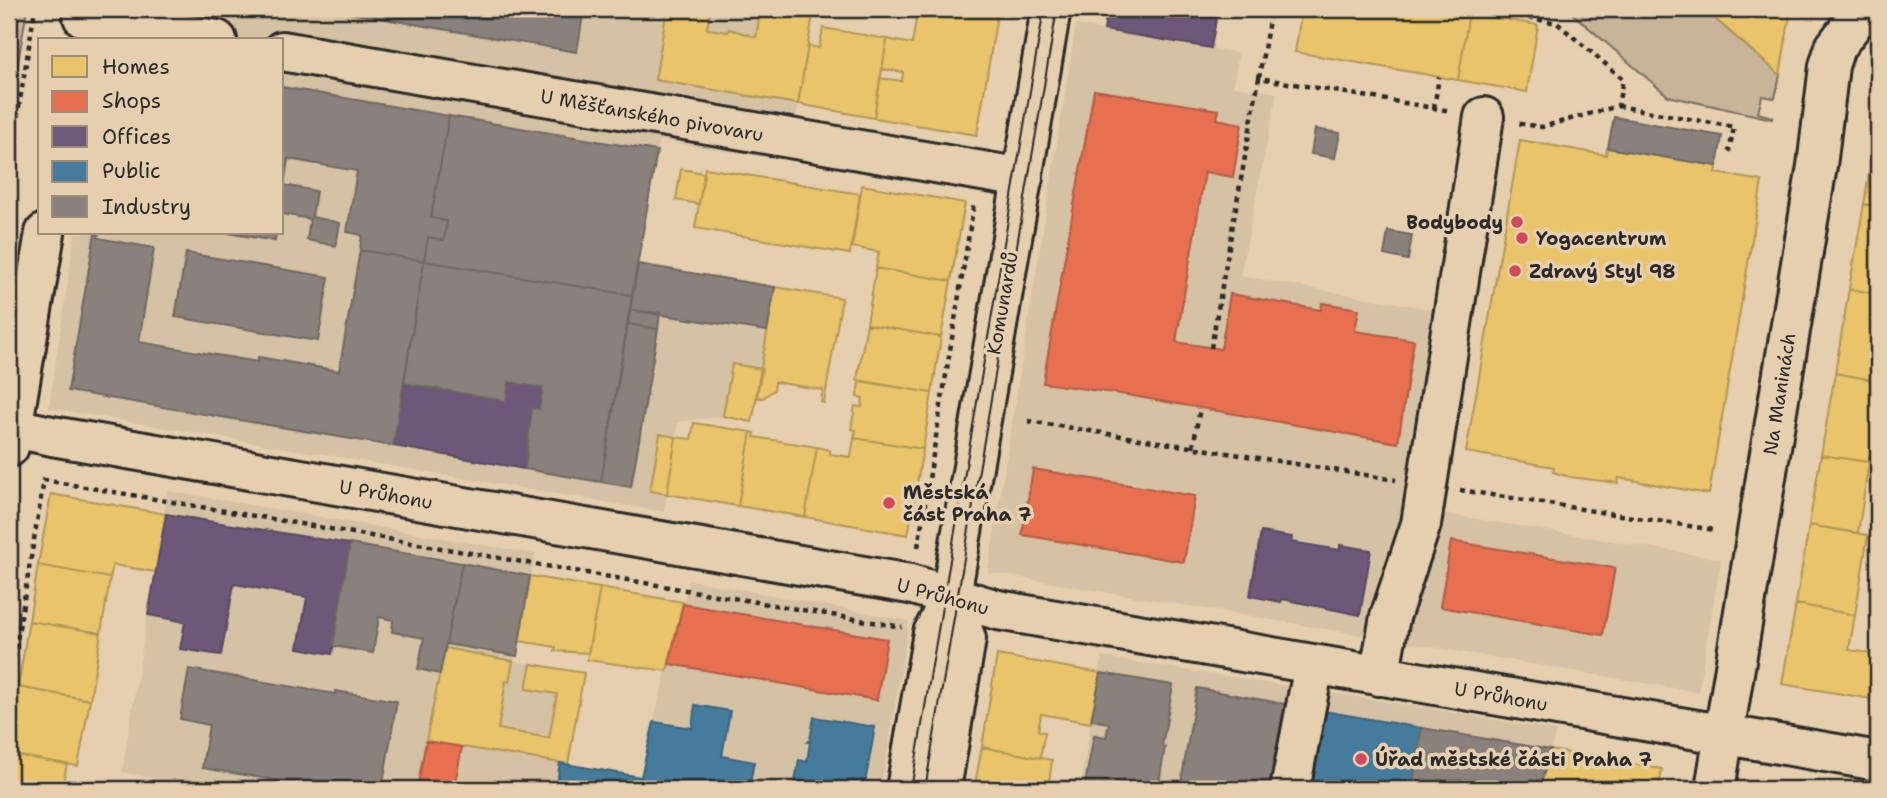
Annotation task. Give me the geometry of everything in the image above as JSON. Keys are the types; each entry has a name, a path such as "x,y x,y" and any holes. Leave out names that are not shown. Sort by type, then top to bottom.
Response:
{"street":[{"name":"Komunardů","path":"906,789 933,633 951,596 1051,9"},
{"name":"Na Maninách","path":"1715,789 1814,180 1829,66 1835,47 1864,9"},
{"path":"82,22 202,38"},
{"name":"U Měšťanského pivovaru","path":"284,51 1023,178"},
{"path":"1379,676 1390,617 1421,524 1484,117"},
{"path":"10,434 46,234"},
{"name":"U Průhonu","path":"10,434 52,436 910,584 998,610 1878,761"},
{"name":"Komunardů","path":"941,789 966,639 951,596"},
{"path":"1290,789 1314,664"}],"path":[{"path":"9,167 35,9"},
{"path":"1211,348 1271,9"},
{"path":"1479,9 1556,23 1623,79 1618,106"},
{"path":"1534,18 1536,9"},
{"path":"1434,108 1439,77"},
{"path":"1259,78 1542,127 1618,106 1734,127 1729,152"},
{"path":"918,547 975,199"},
{"path":"1193,447 1200,408"},
{"path":"1028,421 1715,530"},
{"path":"9,688 44,480 902,627 900,641"}],"shaded area":[{"path":"9,9 27,9 9,117"},
{"path":"108,9 814,9 789,161 659,140 638,265 775,287 752,422 723,416 678,422 664,512 49,408 75,234 284,234 284,38 104,38"},
{"path":"1567,9 1704,9 1780,75 1775,98 1762,96 1758,113 1772,119 1668,96"},
{"path":"1076,25 1239,53 1233,86 1277,93 1240,276 1436,310 1402,507 1721,559 1698,692 988,572"},
{"path":"168,491 535,554 514,661 584,673 568,764 640,777 689,580 909,621 881,789 205,789 122,772"},
{"path":"1102,657 1556,731 1539,789 1080,789"}],"building: Homes":[{"path":"667,9 710,9 707,29 728,32 729,29 756,37 761,9 814,9 798,104 655,80"},
{"path":"909,9 998,9 977,135 874,118 880,78 902,81 903,72 882,69 887,39 912,44 917,14 908,13"},
{"path":"1302,9 1444,9 1469,13 1458,80 1295,52"},
{"path":"1704,9 1791,9 1780,75"},
{"path":"1469,13 1538,25 1527,92 1458,80"},
{"path":"823,28 887,39 874,118 798,104 808,46 819,48"},
{"path":"1878,120 1878,207 1864,204"},
{"path":"1520,140 1606,155 1607,148 1717,166 1716,173 1762,181 1709,494 1619,478 1618,483 1570,477 1553,472 1554,467 1466,452"},
{"path":"705,168 860,194 850,254 695,228"},
{"path":"681,169 704,173 699,204 676,200"},
{"path":"862,185 965,203 951,281 876,268 879,252 852,247"},
{"path":"1864,204 1878,207 1878,294 1849,289"},
{"path":"876,268 951,281 941,337 867,324"},
{"path":"775,287 842,298 824,403 821,402 823,390 775,382 774,390 763,398 756,397"},
{"path":"1849,289 1878,294 1878,381 1835,373"},
{"path":"867,324 941,337 932,393 857,380"},
{"path":"732,364 762,369 752,422 723,416"},
{"path":"1835,373 1878,381 1878,433 1874,432 1868,462 1821,455"},
{"path":"859,381 932,393 923,449 854,438 856,430 851,429 855,406 862,407 863,398 857,397"},
{"path":"694,423 751,432 738,506 667,494 676,437 691,439"},
{"path":"751,432 755,433 754,437 817,447 805,517 738,506"},
{"path":"660,434 676,437 667,494 650,491"},
{"path":"854,438 923,449 908,535 805,517 817,447 830,450 830,454 851,457"},
{"path":"1821,455 1869,462 1858,533 1809,525"},
{"path":"51,494 166,514 156,572 113,565 110,578 38,565"},
{"path":"1809,525 1868,535 1855,615 1796,604"},
{"path":"38,565 110,578 101,633 29,621"},
{"path":"530,576 600,588 588,653 555,651 556,647 519,641"},
{"path":"600,588 683,602 667,671 587,660"},
{"path":"1796,604 1855,615 1849,650 1878,654 1878,700 1782,684"},
{"path":"29,621 101,633 90,700 18,687"},
{"path":"445,648 513,661 509,682 506,681 498,729 549,738 557,694 526,689 531,664 584,673 568,764 426,741"},
{"path":"997,655 1101,673 1091,723 1041,714 1038,731 1045,732 1040,758 982,747"},
{"path":"18,687 90,700 78,766 9,754"},
{"path":"982,747 1052,760 1048,789 974,789"},
{"path":"1551,750 1662,769 1659,789 1540,787"},
{"path":"9,754 67,764 62,789 9,789"}],"building: Shops":[{"path":"1094,90 1219,110 1217,119 1242,124 1233,177 1205,172 1176,342 1221,349 1230,294 1321,310 1322,303 1359,309 1355,331 1414,340 1398,443 1127,395 1043,383"},
{"path":"1033,469 1195,496 1184,562 1022,535"},
{"path":"1451,541 1615,568 1603,635 1440,607"},
{"path":"683,604 887,639 877,700 669,664"},
{"path":"426,741 462,747 454,789 417,789"}],"building: Offices":[{"path":"1107,9 1218,9 1211,48 1104,30"},
{"path":"509,382 543,388 539,409 532,408 525,469 393,446 404,383 506,401"},
{"path":"166,514 350,544 332,654 298,648 307,597 234,584 221,655 180,649 185,622 148,615"},
{"path":"1261,532 1292,537 1291,542 1340,550 1340,545 1371,550 1360,615 1282,599 1281,602 1250,596"}],"building: Public":[{"path":"695,705 730,711 722,756 754,762 749,789 638,789 654,722 692,728"},
{"name":"Úřad městské části Praha 7","path":"1312,709 1422,728 1412,789 1301,789"},
{"path":"814,717 875,727 864,789 802,789 794,786 799,760 807,762"},
{"path":"560,763 641,777 638,789 556,789"}],"building: Industry":[{"path":"326,9 584,9 577,52"},
{"path":"284,87 449,116 431,218 447,221 444,240 428,237 424,261 360,250 362,235 347,232 357,171 288,159 284,185"},
{"path":"449,116 657,151 632,295 424,261 428,237 444,240 447,221 431,218"},
{"path":"1614,117 1722,136 1717,166 1608,148"},
{"path":"1315,129 1340,133 1335,158 1311,154"},
{"path":"284,185 316,191 312,217 340,223 336,246 307,240 310,219 284,214"},
{"path":"1388,231 1412,235 1408,260 1384,255"},
{"path":"95,234 99,234 98,238 154,248 139,342 258,362 258,357 339,371 360,250 424,261 393,446 68,391"},
{"path":"234,234 276,234 275,241"},
{"path":"186,253 329,277 318,341 175,317"},
{"path":"424,261 632,295 601,482 525,469 532,408 539,409 543,388 509,382 506,401 404,383"},
{"path":"638,264 775,287 767,331 630,310"},
{"path":"630,310 660,313 658,329 628,324"},
{"path":"628,324 658,329 631,487 601,482"},
{"path":"350,544 462,563 440,674 418,669 424,638 392,632 393,620 379,617 373,653 333,646"},
{"path":"462,563 530,576 517,656 446,644"},
{"path":"189,669 335,694 335,691 397,701 382,789 330,789 202,768 209,725 180,719"},
{"path":"1101,673 1173,685 1162,746 1165,747 1158,789 1084,789 1094,735 1106,737 1109,723 1091,720"},
{"path":"1197,688 1296,706 1272,789 1180,789"},
{"path":"1422,728 1551,750 1539,789 1412,789"}],"tram line":[{"path":"911,789 1044,9"},
{"path":"925,789 1057,9"}],"place":[{"name":"Bodybody","path":"1517,222"},
{"name":"Yogacentrum","path":"1522,238"},
{"name":"Zdravý Styl 98","path":"1515,271"},
{"name":"Městská část Praha 7","path":"889,503"},
{"name":"Úřad městské části Praha 7","path":"1361,759"}]}
